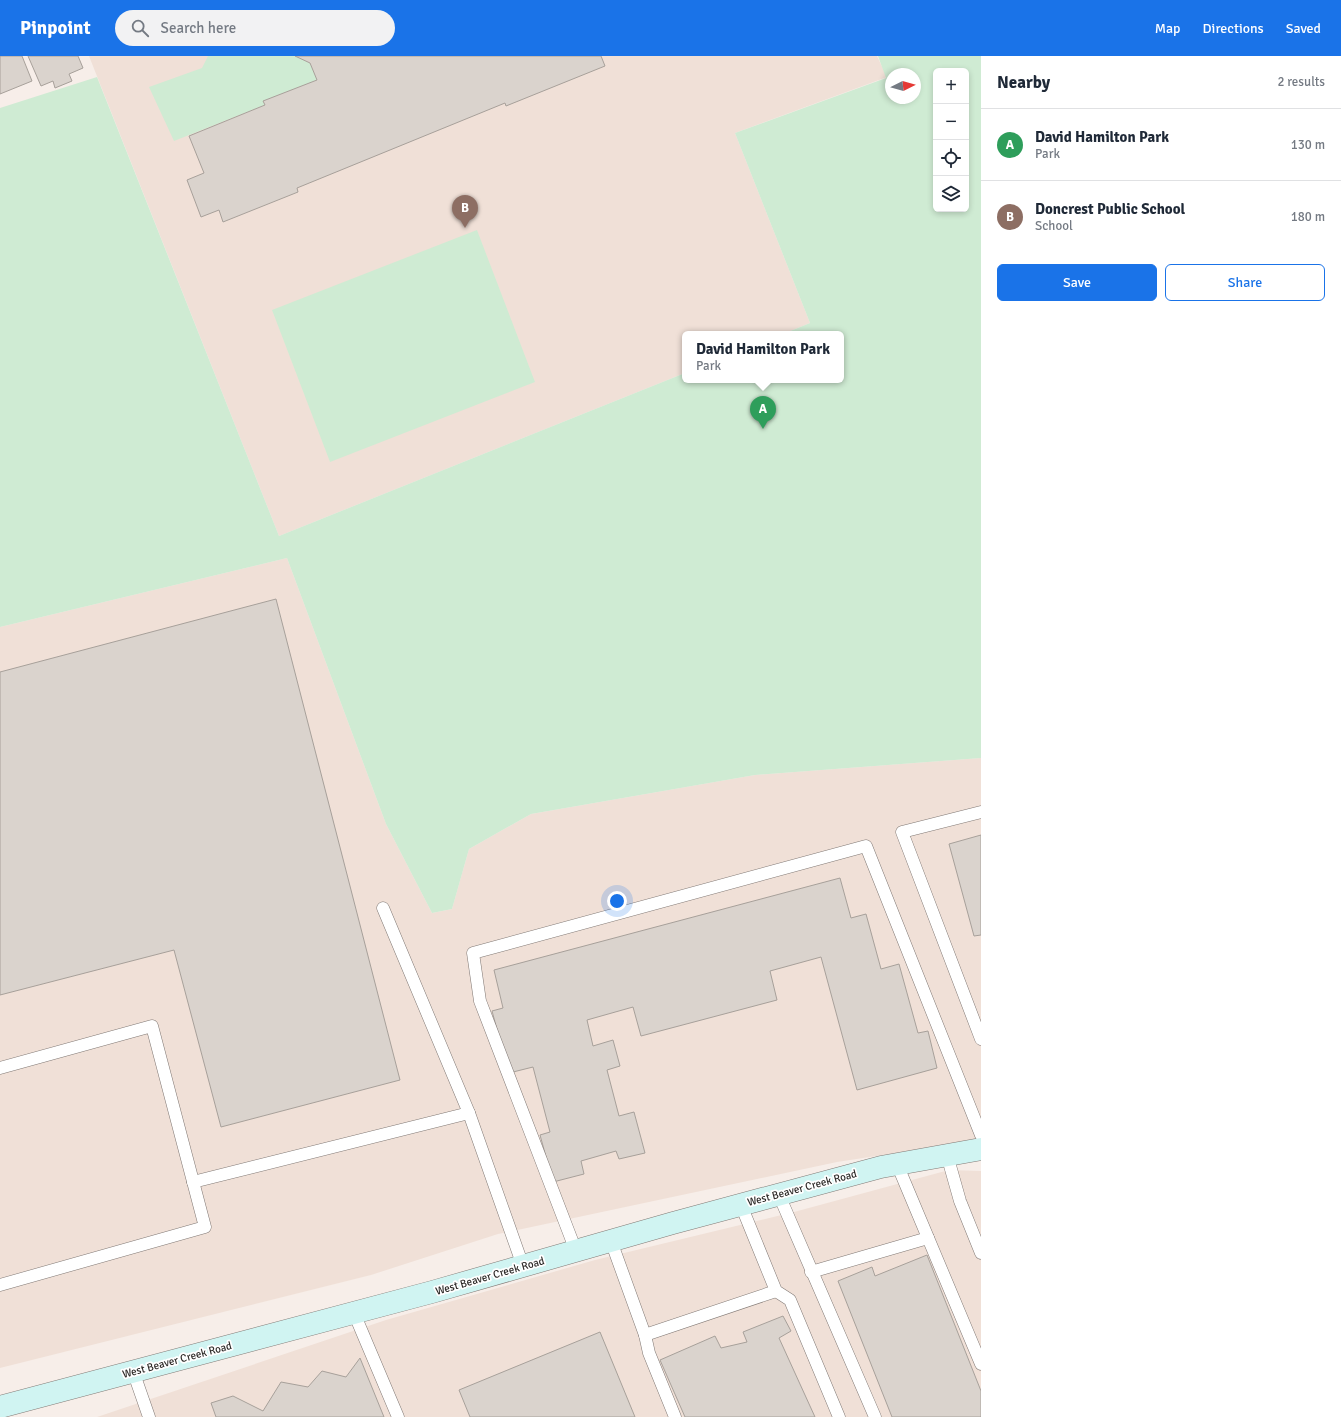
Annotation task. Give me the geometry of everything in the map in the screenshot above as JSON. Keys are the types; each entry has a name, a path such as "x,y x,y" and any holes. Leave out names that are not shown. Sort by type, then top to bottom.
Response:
{"street":[{"name":"West Beaver Creek Road","path":"1,1404 354,1313 741,1205 897,1164 981,1149"}],"lane":[{"path":"981,812 902,832 981,1039"},
{"path":"576,1251 480,1001 473,953 866,846 981,1135"},
{"path":"383,908 469,1113 523,1266"},
{"path":"0,1068 152,1026 205,1227 0,1285"},
{"path":"193,1182 469,1113"},
{"path":"947,1155 960,1201 981,1253"},
{"path":"897,1164 981,1364"},
{"path":"779,1195 875,1417"},
{"path":"741,1205 776,1291 790,1300 839,1417"},
{"path":"811,1272 928,1238"},
{"path":"611,1241 645,1335 649,1353 675,1417"},
{"path":"645,1335 776,1291"},
{"path":"354,1313 398,1417"},
{"path":"133,1371 149,1417"}],"shaded area":[{"path":"89,56 877,56 885,73 885,78 735,133 810,323 790,331 682,331 682,374 279,536"},
{"path":"287,558 386,824 432,913 452,909 469,849 531,814 755,775 981,758 981,1140 837,1162 498,1234 371,1275 0,1368 0,627"},
{"path":"949,1170 981,1171 981,1417 97,1417 386,1320 595,1260 794,1212"}],"green space":[{"path":"208,56 295,56 310,63 317,80 263,101 265,105 174,141 149,87 202,68"},
{"path":"878,56 981,56 981,758 755,775 531,814 469,849 452,909 432,913 386,824 287,558 0,627 0,108 97,77 279,536 682,374 682,383 844,383 844,331 790,331 810,323 735,133 885,78 885,104 921,104 921,68 885,68 885,75"},
{"path":"477,230 535,382 330,462 272,310"}],"building":[{"path":"0,56 22,56 32,81 0,94"},
{"path":"28,56 78,56 83,68 69,74 72,81 55,88 53,81 41,86"},
{"path":"295,56 601,56 605,66 506,106 505,103 297,188 298,192 223,222 219,210 201,217 187,180 204,173 189,136 265,105 263,101 317,80 310,63"},
{"path":"276,599 400,1080 221,1127 174,950 0,995 0,672"},
{"path":"981,835 981,935 974,936 949,844"},
{"path":"840,878 851,918 866,914 881,969 899,964 918,1033 928,1031 937,1068 857,1090 821,957 770,971 777,1000 641,1036 633,1007 587,1020 593,1046 613,1040 620,1066 607,1070 619,1116 634,1112 645,1153 619,1159 616,1151 581,1161 584,1174 553,1182 540,1135 550,1132 533,1067 509,1073 492,1011 503,1008 494,970"},
{"path":"927,1255 981,1391 981,1417 892,1417 838,1281 872,1267 875,1276"},
{"path":"783,1316 791,1331 779,1338 815,1417 685,1417 660,1360 715,1336 721,1348 747,1342 743,1332"},
{"path":"600,1332 635,1417 470,1417 459,1390"},
{"path":"360,1358 384,1417 216,1417 211,1403 233,1396 263,1411 281,1382 308,1387 322,1371 346,1377"}],"place":[{"name":"Doncrest Public School","path":"465,228"},
{"name":"David Hamilton Park","path":"763,429"}]}
